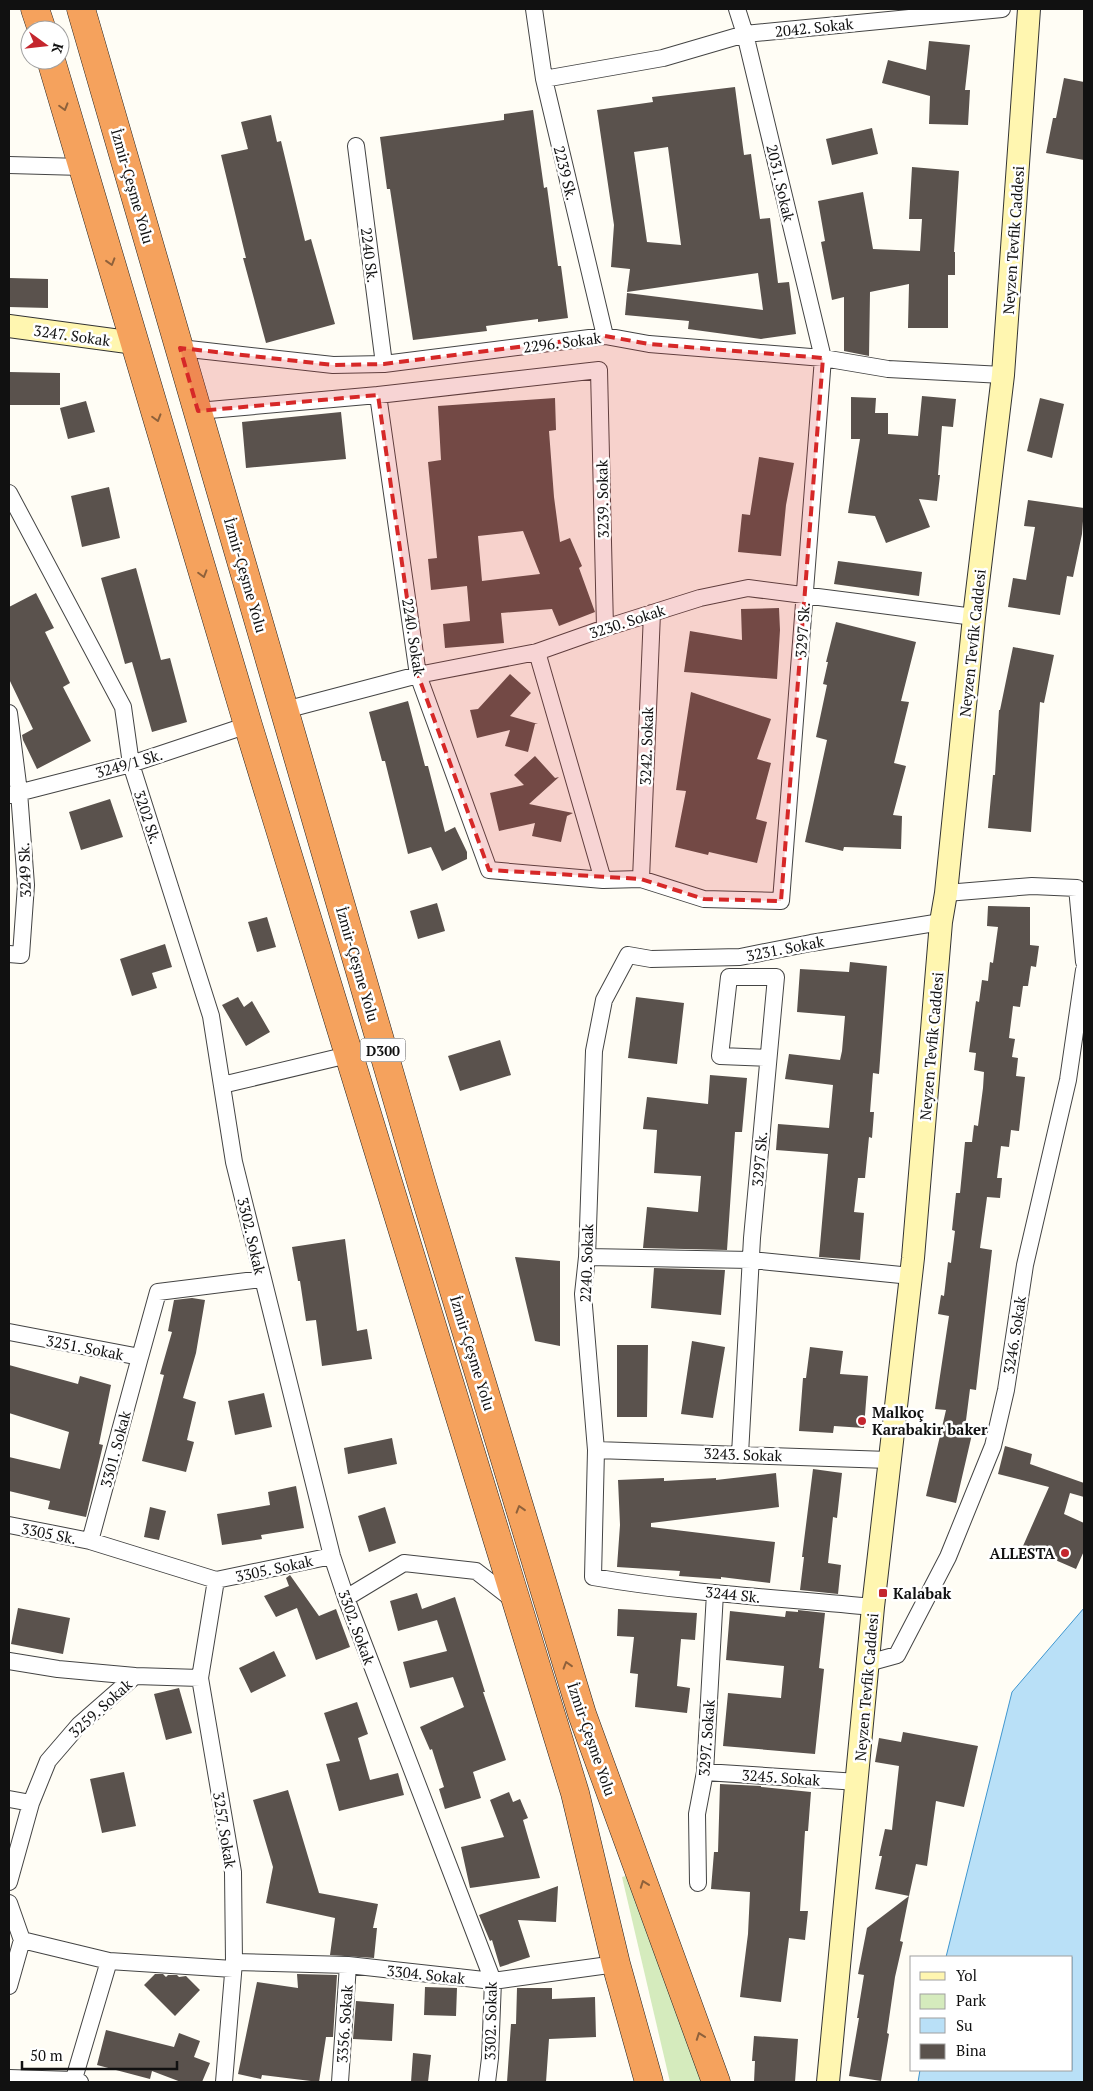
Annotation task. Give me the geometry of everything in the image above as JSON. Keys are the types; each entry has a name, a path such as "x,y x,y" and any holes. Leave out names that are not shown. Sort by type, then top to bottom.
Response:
{"highway":[{"name":"İzmir-Çeşme Yolu","path":"81,9 422,1185 582,1714 716,2082"},
{"name":"İzmir-Çeşme Yolu","path":"53,70 248,725 575,1793 616,1964 649,2082"}],"street":[{"name":"2239 Sk.","path":"534,9 544,79 605,336"},
{"name":"2031. Sokak","path":"738,9 746,34 823,358"},
{"name":"2042. Sokak","path":"544,79 663,58 746,34 1002,9"},
{"name":"Neyzen Tevfik Caddesi","path":"828,2082 858,1782 873,1607 911,1276 941,922 946,893 974,617 1003,375 1029,9"},
{"name":"2240 Sk.","path":"356,146 384,364"},
{"path":"9,165 82,167"},
{"name":"3247. Sokak","path":"9,326 135,343"},
{"name":"2296. Sokak","path":"180,348 333,365 384,364 605,336 649,344 823,358 888,370 1003,375"},
{"name":"3297 Sk.","path":"640,880 704,899 781,901 823,358"},
{"name":"3239. Sokak","path":"378,395 598,370 605,628"},
{"path":"198,411 378,395"},
{"name":"2240. Sokak","path":"378,395 418,674 489,870 603,880"},
{"name":"3202 Sk.","path":"9,493 123,707 131,764 211,1016 234,1162"},
{"name":"3230. Sokak","path":"285,710 418,674 537,652 700,598 748,588 974,617"},
{"name":"3242. Sokak","path":"640,880 652,613"},
{"path":"537,652 603,880 640,880"},
{"name":"3249 Sk.","path":"9,713 14,794 26,885 21,955 9,954"},
{"name":"3249/1 Sk.","path":"14,794 131,764 248,725"},
{"path":"946,893 1032,886 1076,888 1084,962"},
{"name":"3231. Sokak","path":"628,955 651,959 740,957 811,943 941,922"},
{"name":"2240. Sokak","path":"593,1576 596,1450 584,1294 594,1051 604,1000 628,955"},
{"name":"3246. Sokak","path":"868,1663 897,1655 948,1557 993,1446 1006,1390 1025,1265 1068,1080 1084,970"},
{"name":"3297 Sk.","path":"740,1454 751,1260 776,976 729,977 720,1056 768,1058"},
{"path":"222,1085 348,1055"},
{"name":"3302. Sokak","path":"234,1162 332,1556 346,1598 493,1981 490,2058 487,2082"},
{"path":"586,1257 751,1260 911,1276"},
{"name":"3251. Sokak","path":"9,1332 140,1357 158,1292 262,1278"},
{"name":"3301. Sokak","path":"90,1541 140,1357"},
{"name":"3243. Sokak","path":"596,1450 889,1460"},
{"name":"3305 Sk.","path":"9,1525 90,1541 216,1580"},
{"name":"3305. Sokak","path":"216,1580 332,1556"},
{"path":"346,1598 404,1563 476,1571 516,1602"},
{"name":"3244 Sk.","path":"593,1576 631,1583 715,1593 873,1607"},
{"name":"3257. Sokak","path":"216,1580 200,1678 233,1872 233,1965 224,2082"},
{"name":"3297. Sokak","path":"698,1883 697,1814 705,1772 715,1593"},
{"path":"9,1661 58,1669 135,1676"},
{"name":"3259. Sokak","path":"9,1882 30,1803 48,1760 79,1724 135,1676 200,1678"},
{"name":"3245. Sokak","path":"705,1772 858,1782"},
{"path":"9,1799 30,1803"},
{"path":"9,1903 22,1940 9,1986"},
{"name":"3304. Sokak","path":"22,1940 109,1961 233,1965 348,1965 493,1981 616,1964"},
{"path":"9,2078 76,2082 109,1961"},
{"name":"3356. Sokak","path":"340,2082 348,1965"}],"highlighted area":[{"path":"605,336 649,344 823,358 781,901 704,899 641,879 489,870 418,675 378,395 198,411 180,348 333,365 384,364"}],"green space":[{"path":"629,1875 705,2082 670,2082 622,1877"}],"water":[{"path":"1084,1608 1084,2082 918,2082 920,2071 1073,2071 1073,1956 946,1956 1012,1692"}],"building":[{"path":"929,41 970,45 965,90 970,90 968,125 929,124 930,96 882,83 888,60 926,70"},
{"path":"1064,78 1084,82 1084,160 1046,153 1053,118 1056,118"},
{"path":"735,87 744,155 751,154 760,219 770,218 778,283 789,282 796,334 761,339 688,329 689,321 625,315 627,293 763,310 758,273 627,292 630,269 611,267 614,225 597,110 653,102 652,97","holes":["668,147 681,245 647,242 634,152"]},
{"path":"533,110 544,188 547,187 558,266 561,266 568,318 538,322 538,319 486,326 487,331 413,340 390,189 387,189 380,137 504,120 504,114"},
{"path":"271,115 277,142 281,141 305,241 311,239 335,324 266,343 243,258 246,258 221,155 248,149 241,122"},
{"path":"872,128 878,154 832,165 826,139"},
{"path":"912,167 959,171 954,252 955,275 948,275 948,328 908,328 909,284 870,292 869,356 844,351 844,297 832,300 821,242 825,241 818,201 863,192 873,249 920,251 922,219 909,219"},
{"path":"9,278 48,279 48,308 9,307"},
{"path":"9,372 60,373 60,405 9,405"},
{"path":"922,396 956,399 953,427 942,426 937,501 919,499 930,527 886,543 875,516 848,513 860,439 851,439 851,397 876,398 875,413 888,413 888,434 918,436"},
{"path":"555,398 556,430 549,431 554,497 560,542 570,538 582,566 579,568 595,612 559,626 552,609 501,613 504,643 445,648 443,624 470,621 467,586 431,590 428,559 437,558 428,462 441,460 438,406","holes":["523,531 540,574 482,581 478,536"]},
{"path":"1040,398 1064,404 1052,458 1027,451"},
{"path":"86,401 95,432 68,439 60,408"},
{"path":"341,412 346,459 246,468 242,422"},
{"path":"759,457 794,463 786,505 781,556 738,552 742,514 750,515"},
{"path":"109,487 120,538 82,547 71,496"},
{"path":"1028,500 1084,508 1082,534 1073,577 1067,576 1060,615 1008,607 1013,578 1026,580 1035,527 1024,526"},
{"path":"838,561 922,572 919,596 834,584"},
{"path":"136,568 161,660 170,658 187,722 152,732 132,662 125,664 101,578"},
{"path":"36,593 54,628 45,632 70,683 63,687 91,741 37,769 22,735 33,729 9,679 9,607"},
{"path":"779,608 780,630 777,679 684,672 690,631 742,640 741,609"},
{"path":"836,622 916,642 901,701 909,702 894,763 906,766 893,815 902,816 901,849 844,847 843,851 805,842 827,740 816,737 827,685 823,684 828,662 826,662"},
{"path":"1013,647 1054,655 1044,703 1040,702 1031,832 988,828 993,775 995,775 999,710"},
{"path":"510,674 531,693 510,716 538,724 535,724 528,752 505,746 510,730 477,738 470,710 478,709"},
{"path":"691,692 771,719 757,759 771,763 756,819 767,822 757,863 709,852 708,855 675,847 686,791 676,790"},
{"path":"408,701 425,766 428,766 445,832 455,827 467,852 467,859 442,871 431,847 408,854 385,761 382,761 369,712"},
{"path":"535,756 555,778 559,777 529,804 573,813 567,816 561,842 532,836 535,823 499,831 490,793 524,785 514,775"},
{"path":"110,799 123,837 81,850 69,812"},
{"path":"437,903 445,931 418,939 410,911"},
{"path":"988,906 1030,907 1030,945 1039,946 1036,967 1031,966 1028,986 1023,986 1020,1007 1013,1006 1009,1038 1015,1039 1012,1057 1018,1058 1016,1076 1025,1077 1019,1131 1011,1130 1009,1147 1001,1146 997,1178 1002,1178 1000,1198 987,1197 980,1248 992,1250 976,1390 970,1389 965,1428 973,1430 956,1503 926,1496 946,1410 935,1409 949,1316 938,1314 941,1295 944,1296 948,1262 951,1263 955,1231 952,1230 956,1193 960,1193 965,1142 972,1142 974,1125 978,1126 983,1088 984,1072 974,1070 976,1053 969,1052 976,1001 979,1002 982,980 988,981 990,962 993,963 998,927 987,926"},
{"path":"267,917 276,947 257,952 248,922"},
{"path":"165,944 172,967 152,973 157,988 132,996 120,959"},
{"path":"850,962 887,966 879,1074 873,1073 870,1112 874,1112 872,1138 869,1137 865,1178 858,1178 854,1212 864,1213 860,1260 819,1257 828,1154 776,1150 778,1124 829,1128 833,1085 785,1079 789,1054 840,1060 842,1051 845,1016 797,1012 800,969 849,972"},
{"path":"238,997 244,1007 252,1001 270,1032 246,1046 222,1005"},
{"path":"636,997 684,1003 677,1064 628,1058"},
{"path":"500,1040 511,1075 460,1091 448,1056"},
{"path":"710,1075 747,1078 742,1132 735,1132 727,1250 643,1248 647,1207 698,1212 701,1176 654,1173 657,1130 643,1129 647,1097 708,1104"},
{"path":"345,1239 357,1331 367,1329 372,1359 322,1366 316,1320 306,1321 300,1281 298,1281 292,1247"},
{"path":"515,1257 560,1261 560,1346 535,1341"},
{"path":"654,1268 725,1270 721,1315 651,1308"},
{"path":"192,1298 205,1300 196,1353 183,1398 196,1402 187,1440 194,1442 186,1472 142,1461 164,1375 160,1374 172,1332 168,1331 174,1300"},
{"path":"692,1341 725,1347 713,1418 681,1414"},
{"path":"617,1345 648,1345 647,1417 617,1417"},
{"path":"810,1347 843,1351 840,1374 868,1376 864,1428 834,1426 833,1433 799,1431 803,1378 806,1378"},
{"path":"9,1365 78,1384 80,1376 111,1385 99,1444 103,1445 86,1517 48,1509 50,1501 9,1491 9,1457 60,1469 69,1432 9,1413"},
{"path":"264,1393 272,1427 235,1435 228,1401"},
{"path":"392,1438 397,1464 348,1474 344,1448"},
{"path":"1005,1446 1032,1454 1030,1464 1084,1483 1084,1497 1070,1493 1064,1514 1084,1523 1084,1551 1076,1569 1023,1546 1049,1487 998,1474"},
{"path":"813,1469 842,1473 837,1518 833,1517 828,1563 841,1565 838,1594 800,1590 804,1557 802,1557"},
{"path":"776,1473 779,1507 651,1523 651,1527 775,1542 770,1583 721,1577 721,1579 679,1576 680,1571 617,1567 620,1525 618,1480 664,1478 664,1481 716,1478 716,1480"},
{"path":"296,1486 304,1528 261,1535 262,1539 222,1545 217,1514 270,1505 268,1492"},
{"path":"150,1507 166,1511 159,1540 144,1537"},
{"path":"385,1507 396,1543 369,1552 358,1516"},
{"path":"290,1575 319,1616 336,1609 350,1647 316,1660 297,1608 276,1617 264,1596 289,1586 286,1578"},
{"path":"417,1593 422,1609 455,1597 485,1692 483,1692 506,1760 473,1772 481,1798 445,1809 439,1789 444,1787 432,1749 430,1750 420,1727 464,1707 453,1677 410,1688 403,1662 447,1651 437,1620 398,1631 390,1601"},
{"path":"18,1608 70,1618 63,1654 11,1644"},
{"path":"618,1609 697,1613 695,1640 681,1639 677,1686 690,1688 687,1713 635,1707 638,1674 630,1673 634,1637 617,1636"},
{"path":"798,1610 825,1613 819,1668 824,1669 815,1754 723,1746 728,1693 781,1698 784,1666 726,1660 730,1611 785,1617 786,1611 798,1612"},
{"path":"274,1651 286,1676 251,1693 239,1668"},
{"path":"179,1688 192,1733 166,1740 154,1694"},
{"path":"357,1702 368,1734 358,1738 370,1780 398,1773 404,1795 339,1811 326,1764 340,1761 324,1713"},
{"path":"903,1732 978,1746 964,1807 936,1801 927,1866 916,1864 909,1896 875,1889 885,1829 892,1830 899,1766 875,1762 879,1738 901,1742"},
{"path":"124,1772 136,1826 102,1833 90,1779"},
{"path":"720,1784 761,1786 811,1792 808,1831 805,1831 800,1911 808,1911 805,1940 789,1938 781,2002 740,1997 748,1934 750,1892 711,1889 714,1852 718,1852"},
{"path":"288,1790 319,1893 378,1904 373,1928 377,1928 374,1958 330,1955 335,1918 266,1903 273,1867 253,1800"},
{"path":"509,1792 513,1802 520,1799 528,1818 523,1820 540,1878 470,1888 461,1847 504,1837 490,1800"},
{"path":"558,1886 556,1922 518,1920 530,1957 500,1967 492,1940 490,1941 479,1915"},
{"path":"909,1896 900,1941 903,1942 895,1977 887,2033 889,2034 881,2081 849,2076 864,1975 858,1974 867,1928"},
{"path":"155,1974 163,1974 166,1977 168,1975 186,1976 200,1990 175,2016 144,1985"},
{"path":"297,1974 337,1975 333,2037 326,2037 319,2082 262,2075 261,2079 238,2074 257,1982 298,1988"},
{"path":"425,1987 457,1988 456,2016 424,2015"},
{"path":"517,1988 552,1988 552,1999 595,1997 596,2037 549,2039 546,2082 507,2082 511,2024 516,2024"},
{"path":"356,2001 394,2004 392,2041 353,2039"},
{"path":"106,2030 174,2047 179,2033 200,2041 194,2057 210,2063 202,2082 181,2082 152,2071 150,2079 97,2065"},
{"path":"754,2036 798,2039 795,2082 754,2082 755,2061 752,2061"},
{"path":"413,2053 431,2055 428,2082 411,2082"}],"place":[{"name":"Malkoç Karabakir baker","path":"862,1421"},
{"name":"ALLESTA","path":"1065,1553"},
{"name":"Kalabak","path":"883,1593"}]}
